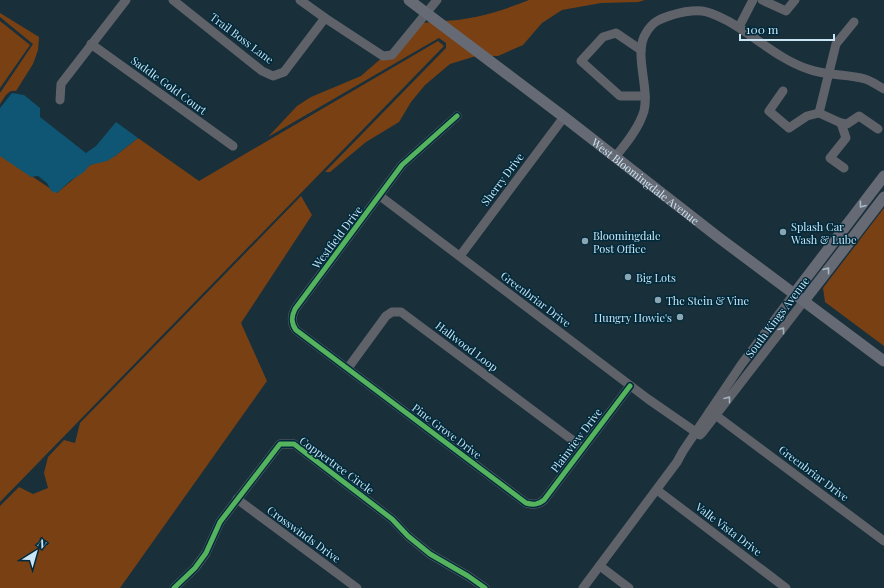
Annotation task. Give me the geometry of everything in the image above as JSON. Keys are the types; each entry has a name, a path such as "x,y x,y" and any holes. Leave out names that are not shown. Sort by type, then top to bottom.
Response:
{"main road":[{"name":"West Bloomingdale Avenue","path":"409,0 884,361"},
{"name":"South Kings Avenue","path":"794,294 884,176"},
{"name":"South Kings Avenue","path":"804,301 884,197"}],"street":[{"path":"60,100 62,84 126,0"},
{"name":"Trail Boss Lane","path":"173,0 262,71 273,76 284,72 325,18"},
{"path":"300,0 382,56 392,55 437,0"},
{"path":"739,27 753,0"},
{"path":"762,0 786,11 795,0"},
{"path":"615,158 640,120 644,110 645,96 641,50 645,34 657,20 686,11 703,11 716,15 739,27 780,56 808,69 828,74 847,75 867,79 884,89"},
{"path":"819,113 836,44 854,22"},
{"path":"641,50 616,33 603,37 581,61 620,96 645,96"},
{"name":"Saddle Gold Court","path":"91,44 233,146"},
{"path":"783,91 768,111 789,128 807,116 819,113 840,123 847,124 859,116 878,129"},
{"name":"Westfield Drive","path":"348,368 296,330 292,322 292,316 295,309 402,165 457,116"},
{"name":"Sherry Drive","path":"460,256 564,117"},
{"path":"840,123 846,138 830,158 844,168"},
{"name":"Greenbriar Drive","path":"380,196 630,386 679,421 682,421 697,435"},
{"name":"South Kings Avenue","path":"713,413 741,365 794,294"},
{"name":"South Kings Avenue","path":"583,588 713,413 804,301"},
{"name":"Hallwood Loop","path":"348,368 386,316 392,312 401,312 583,448"},
{"name":"Pine Grove Drive","path":"348,368 526,503 536,505"},
{"name":"Plainview Drive","path":"536,505 544,500 630,386"},
{"name":"Greenbriar Drive","path":"713,413 884,541"},
{"name":"Coppertree Circle","path":"174,588 195,568 206,554 220,522 280,444 294,444 392,519 408,536 430,554 468,576 485,588"},
{"name":"Valle Vista Drive","path":"657,490 786,588"},
{"name":"Crosswinds Drive","path":"237,499 357,588"},
{"path":"600,566 629,588"}],"shaded area":[{"path":"529,0 645,0 638,2 601,3 562,10 542,23 523,45 498,56 490,56 443,21 465,19 487,14"},
{"path":"0,13 39,37 38,50 33,64 16,91 11,91 8,93 0,104 0,93 33,44 0,17"},
{"path":"0,21 30,45 0,88"},
{"path":"432,22 476,56 450,64 425,85 411,102 399,122 366,142 330,172 325,172 446,48 446,43 439,38 437,39 268,137 297,106 311,97 361,76 422,23"},
{"path":"438,41 444,46 0,502 0,155 57,193 90,165 115,156 138,138 199,181"},
{"path":"301,196 312,215 241,323 267,381 120,588 0,588 0,506 19,487 33,494 48,488 44,473 48,457 64,440 75,443 80,423"},
{"path":"884,208 884,346 825,302 823,288"}],"water":[{"path":"12,93 24,95 40,108 40,117 86,153 96,146 116,122 138,138 107,161 90,165 84,172 70,181 57,193 51,191 47,183 38,176 31,177 0,156 0,108"}],"cycle path":[{"path":"457,116 402,165 295,309 292,320 296,330 526,503 531,504 538,504 544,500 630,386"},
{"path":"174,588 195,568 206,553 220,522 280,444 294,444 392,519 408,536 430,554 468,576 485,588"}],"place":[{"name":"Splash Car Wash & Lube","path":"783,232"},
{"name":"Bloomingdale Post Office","path":"585,241"},
{"name":"Big Lots","path":"628,277"},
{"name":"The Stein & Vine","path":"658,300"},
{"name":"Hungry Howie's","path":"680,317"}]}
